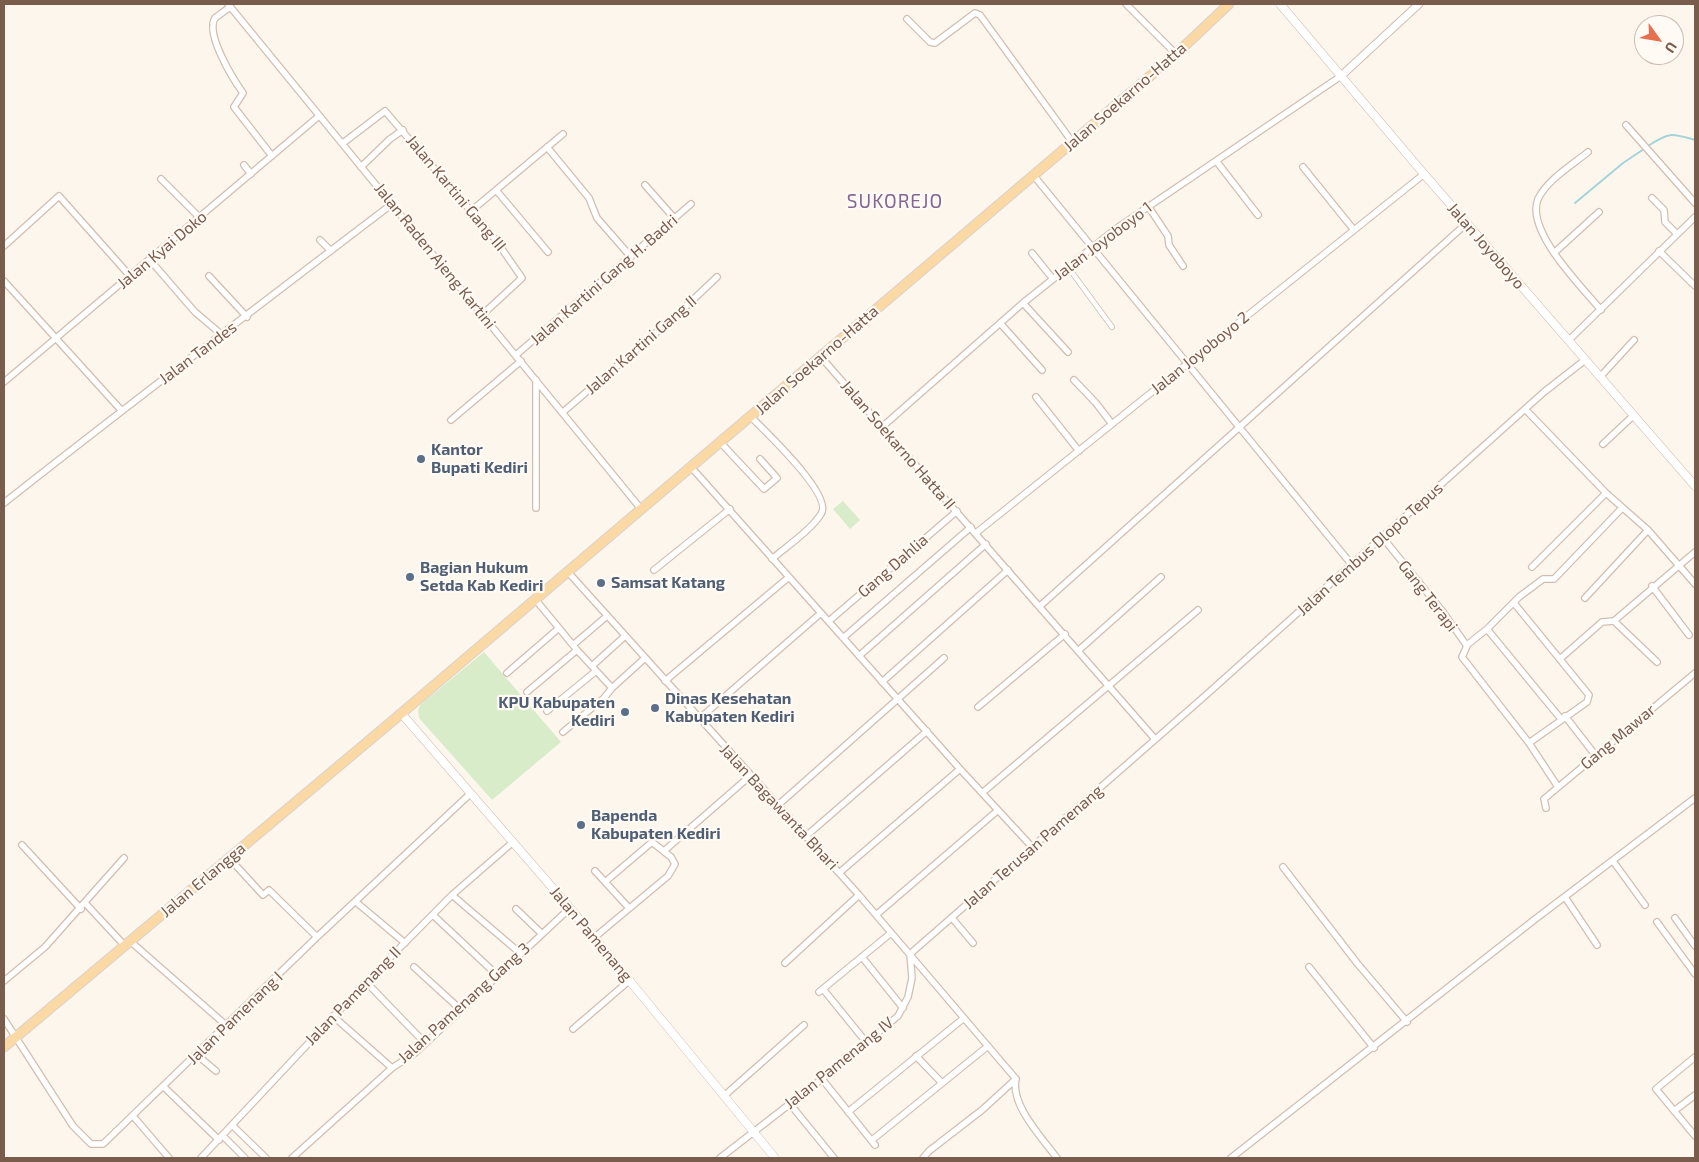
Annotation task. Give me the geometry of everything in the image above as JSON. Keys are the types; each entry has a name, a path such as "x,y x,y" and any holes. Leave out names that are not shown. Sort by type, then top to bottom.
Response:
{"main road":[{"name":"Jalan Soekarno-Hatta","path":"402,713 1034,176 1176,54 1229,4"},
{"name":"Jalan Joyoboyo","path":"1280,4 1424,174 1695,486"},
{"name":"Jalan Pamenang","path":"402,713 595,937 775,1158"},
{"name":"Jalan Erlangga","path":"4,1047 402,713"}],"street":[{"path":"1126,4 1176,54"},
{"path":"1341,76 1419,4"},
{"path":"229,5 214,18 212,27 225,64 242,93 235,102 234,108 272,156"},
{"name":"Jalan Raden Ajeng Kartini","path":"229,5 641,509"},
{"path":"907,20 930,42 935,43 975,13 980,15 1072,143"},
{"name":"Jalan Joyoboyo 1","path":"882,427 1023,303 1093,247 1148,206 1217,162 1341,76"},
{"name":"Jalan Kartini Gang III","path":"343,143 383,110 403,130 495,239 522,278 482,314"},
{"name":"Jalan Kyai Doko","path":"4,382 319,116"},
{"path":"1626,125 1695,203"},
{"path":"361,167 390,139 403,130"},
{"path":"471,211 563,134"},
{"path":"547,148 589,198 597,218 631,257"},
{"path":"1588,152 1547,187 1538,200 1541,232 1554,253 1601,310"},
{"path":"1217,162 1258,215"},
{"path":"244,165 251,174"},
{"path":"1303,167 1354,230"},
{"name":"Jalan Joyoboyo 2","path":"976,533 1424,174"},
{"path":"1034,176 1188,363 1238,428 1352,565"},
{"path":"161,179 200,218"},
{"path":"646,185 675,219"},
{"path":"496,190 548,252"},
{"path":"4,246 58,196 130,276"},
{"path":"1652,198 1664,210 1665,222 1677,234"},
{"name":"Jalan Tandes","path":"4,503 121,410 221,334 247,317 392,204"},
{"name":"Jalan Kartini Gang H. Badri","path":"516,356 691,204"},
{"path":"1148,206 1168,236 1169,245 1183,266"},
{"path":"1554,253 1600,212"},
{"path":"1569,340 1695,217"},
{"path":"1040,606 1467,223"},
{"path":"320,240 331,251"},
{"path":"1659,251 1695,286"},
{"path":"1032,253 1053,279"},
{"path":"150,260 195,312 221,334"},
{"path":"1068,267 1112,327"},
{"path":"209,276 247,317"},
{"name":"Jalan Kartini Gang II","path":"563,412 679,314 717,277"},
{"path":"4,281 121,410"},
{"path":"1023,303 1068,352"},
{"path":"1000,323 1042,370"},
{"path":"1600,377 1634,340"},
{"name":"Jalan Soekarno Hatta II","path":"820,356 1155,739"},
{"name":"Jalan Tembus Dlopo Tepus","path":"1155,739 1383,538 1525,409 1585,360"},
{"path":"451,420 521,361"},
{"path":"536,380 536,508"},
{"path":"1074,380 1096,403 1112,424"},
{"path":"1036,396 1079,450"},
{"path":"1525,409 1606,493 1648,530 1695,584"},
{"path":"1603,444 1634,415"},
{"path":"752,416 814,485 823,504 821,515 772,559"},
{"path":"720,442 764,490 777,478 760,460"},
{"path":"691,467 1032,848"},
{"path":"1532,567 1606,493"},
{"path":"1467,646 1514,602 1543,579 1554,579 1622,508"},
{"path":"654,570 730,509"},
{"name":"Gang Dahlia","path":"828,621 957,511"},
{"path":"843,638 971,528"},
{"path":"1584,598 1648,530"},
{"name":"Gang Terapi","path":"1383,538 1443,612 1467,646 1461,654 1529,743"},
{"path":"859,656 986,544"},
{"path":"1560,658 1602,622 1614,621 1652,586 1695,552"},
{"path":"882,682 1008,570"},
{"name":"Jalan Bagawanta Bhari","path":"568,572 859,895 1016,1079"},
{"path":"665,681 789,577"},
{"path":"1079,650 1162,577"},
{"path":"1652,586 1689,636"},
{"path":"535,599 575,648 612,688"},
{"path":"1514,602 1589,695 1587,702 1563,717 1529,743 1558,787"},
{"path":"982,793 1198,610"},
{"path":"699,719 821,614"},
{"path":"527,692 607,616"},
{"path":"1614,621 1656,662"},
{"path":"507,673 559,628"},
{"path":"1487,629 1596,756"},
{"path":"978,707 1065,634"},
{"path":"547,711 626,636"},
{"path":"563,732 604,698 612,688 645,658"},
{"path":"777,806 899,700 944,658"},
{"name":"Gang Mawar","path":"1544,805 1558,787 1695,674"},
{"path":"805,837 927,731"},
{"name":"Jalan Terusan Pamenang","path":"910,954 1155,739"},
{"path":"839,873 960,769"},
{"path":"664,850 750,776"},
{"name":"Jalan Pamenang I","path":"4,1019 73,1126 91,1144 103,1144 317,937 470,794"},
{"path":"1231,1158 1695,798"},
{"path":"876,915 997,811"},
{"name":"Jalan Pamenang II","path":"201,1158 222,1138 333,1016 432,915 513,842"},
{"path":"595,937 674,869 675,864 671,857 655,842 649,843 605,882"},
{"path":"22,845 81,909"},
{"path":"4,981 46,947 86,904 124,858"},
{"path":"229,858 263,895 269,890 317,937"},
{"path":"1613,861 1646,905"},
{"path":"1283,867 1357,963 1407,1022"},
{"path":"595,870 629,908"},
{"path":"452,895 520,953"},
{"path":"785,963 859,895"},
{"path":"1565,897 1598,945"},
{"path":"356,902 405,943"},
{"path":"86,904 128,943 227,1026"},
{"name":"Jalan Pamenang Gang 3","path":"292,1158 392,1068 410,1057 570,908"},
{"path":"516,909 541,933"},
{"path":"432,915 497,975"},
{"path":"952,918 973,943"},
{"path":"1675,918 1695,946"},
{"path":"1657,922 1695,974"},
{"path":"866,1042 821,991 891,933"},
{"name":"Jalan Pamenang IV","path":"720,1158 822,1079 898,1016 903,1008 912,978 910,954"},
{"path":"862,957 903,1008"},
{"path":"414,967 460,1009"},
{"path":"1309,967 1374,1048"},
{"path":"573,1029 630,980"},
{"path":"366,982 425,1043"},
{"path":"333,1016 392,1068"},
{"path":"848,1112 964,1018"},
{"path":"724,1096 804,1025"},
{"path":"822,1079 873,1143 988,1046"},
{"path":"197,1055 216,1072"},
{"path":"916,1056 942,1083"},
{"path":"1695,1057 1656,1089 1674,1112 1693,1128 1695,1136"},
{"path":"924,1158 928,1151 982,1110 1016,1079"},
{"path":"1016,1079 1014,1085 1018,1100 1029,1120 1057,1158"},
{"path":"164,1087 245,1158"},
{"path":"1674,1112 1695,1095"},
{"path":"790,1104 834,1158"},
{"path":"133,1116 169,1158"},
{"path":"232,1126 266,1158"}],"green space":[{"path":"843,501 860,520 850,529 833,509"},
{"path":"484,652 561,742 492,800 419,718 418,710 421,704"}],"waterway":[{"path":"1648,146 1670,135 1695,140"},
{"path":"1575,203 1623,163 1644,149"}],"place":[{"name":"Kantor Bupati Kediri","path":"421,459"},
{"name":"Bagian Hukum Setda Kab Kediri","path":"410,577"},
{"name":"Samsat Katang","path":"601,583"},
{"name":"Dinas Kesehatan Kabupaten Kediri","path":"655,708"},
{"name":"KPU Kabupaten Kediri","path":"625,712"},
{"name":"Bapenda Kabupaten Kediri","path":"581,825"}],"district":[{"name":"SUKOREJO","path":"895,202"}]}
